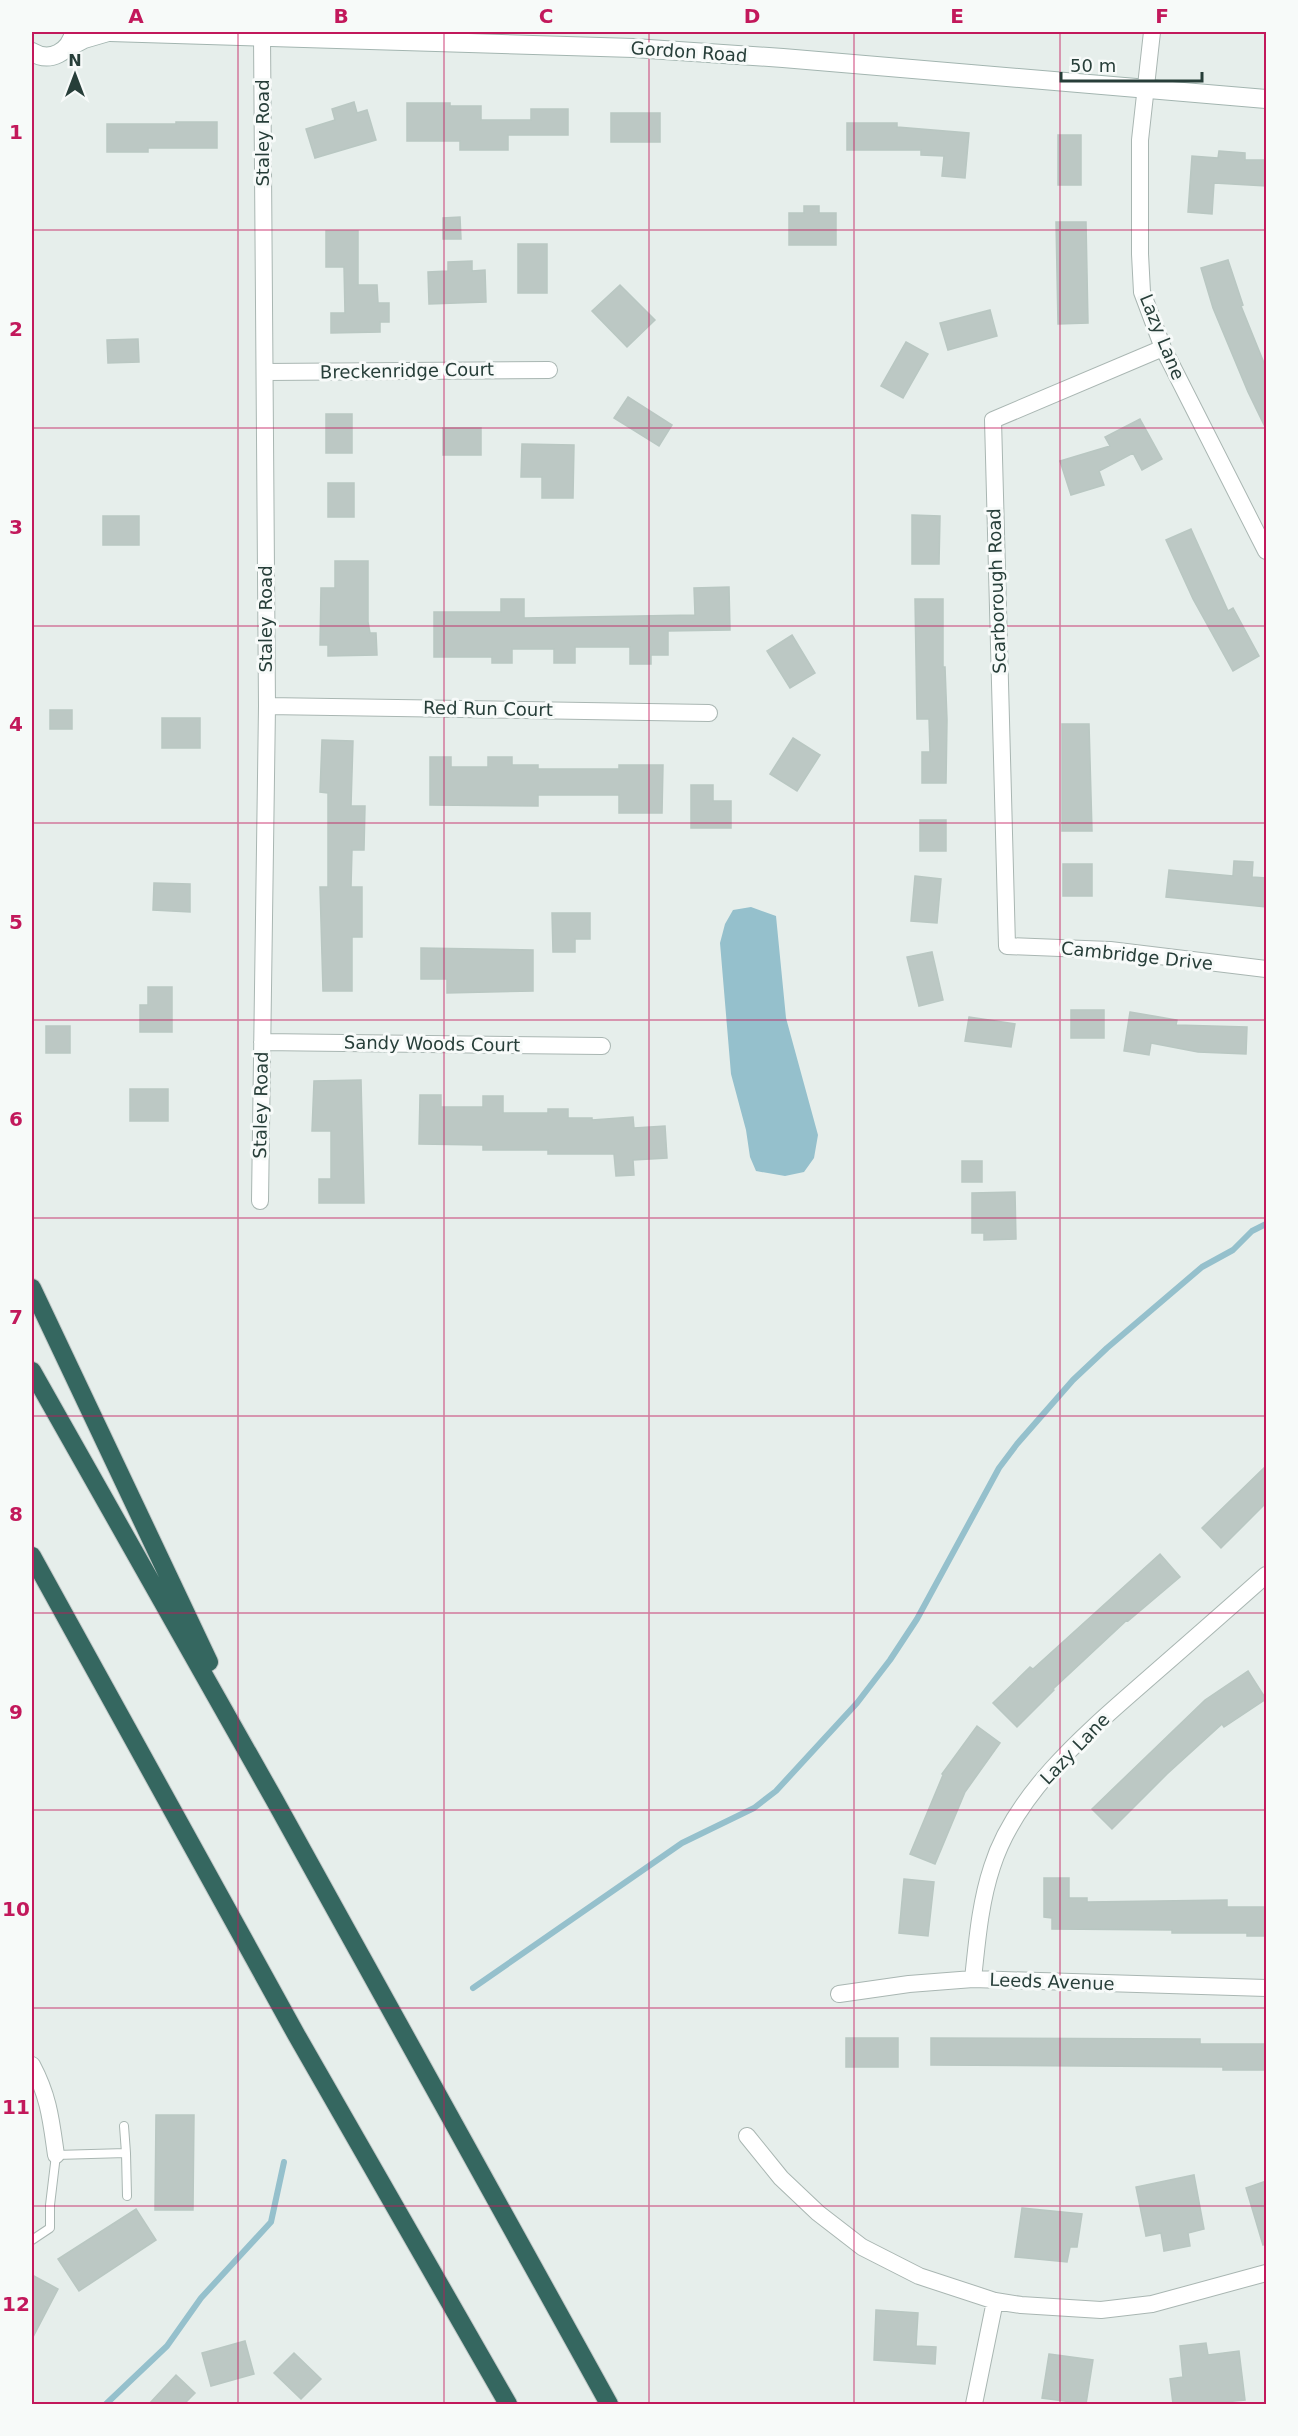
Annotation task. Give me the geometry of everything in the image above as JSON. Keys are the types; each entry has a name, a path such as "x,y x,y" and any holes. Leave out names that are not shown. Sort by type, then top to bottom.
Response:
{"highway":[{"path":"32,1287 274,1799"},
{"path":"32,1371 274,1799 609,2404"},
{"path":"32,1556 291,2025 508,2404"}],"street":[{"path":"65,49 74,32"},
{"name":"Gordon Road","path":"32,52 40,56 51,56 84,39 109,32 634,48 783,58 1266,99"},
{"name":"Lazy Lane","path":"1152,32 1140,140 1142,292 1162,348 1266,551"},
{"name":"Staley Road","path":"260,1201 267,706 262,36"},
{"name":"Scarborough Road","path":"1007,946 993,420 1162,348"},
{"name":"Breckenridge Court","path":"265,372 549,370"},
{"name":"Red Run Court","path":"267,706 710,713"},
{"name":"Cambridge Drive","path":"1007,946 1110,950 1266,969"},
{"name":"Sandy Woods Court","path":"262,1042 602,1046"},
{"name":"Lazy Lane","path":"973,1979 979,1928 992,1866 1016,1817 1053,1767 1110,1712 1266,1575"},
{"name":"Leeds Avenue","path":"839,1994 909,1984 973,1979 1266,1988"},
{"path":"32,2065 43,2087 50,2109 56,2155"},
{"path":"747,2136 781,2178 818,2213 862,2247 919,2276 995,2301 1101,2310 1152,2304 1266,2273"},
{"path":"974,2404 995,2301"}],"lane":[{"path":"124,2126 127,2196"},
{"path":"32,2240 50,2228 50,2205 56,2155 126,2154"}],"water":[{"path":"751,907 776,916 786,1018 818,1135 814,1158 804,1172 785,1176 756,1171 750,1157 746,1130 731,1074 720,943 725,924 733,910"}],"building":[{"path":"354,102 357,113 367,110 376,140 315,158 306,129 335,120 332,109"},
{"path":"407,103 481,106 481,120 531,120 531,109 568,109 568,135 508,135 508,150 460,150 460,141 407,141"},
{"path":"611,113 660,113 660,142 611,142"},
{"path":"176,122 217,122 217,148 148,148 148,152 107,152 107,124 176,124"},
{"path":"847,123 897,123 897,127 969,133 965,178 942,176 944,156 921,155 921,150 847,150"},
{"path":"1058,135 1081,135 1081,185 1058,185"},
{"path":"1219,151 1245,153 1245,160 1266,160 1266,186 1214,183 1212,214 1188,212 1192,156 1218,158"},
{"path":"804,206 819,206 819,213 836,213 836,245 789,245 789,213 804,213"},
{"path":"460,217 461,239 443,239 443,218"},
{"path":"1056,222 1086,222 1088,323 1058,324"},
{"path":"326,231 358,231 358,285 377,285 378,303 389,303 389,322 380,322 380,332 331,333 331,313 345,313 344,267 326,267"},
{"path":"518,244 547,244 547,293 518,293"},
{"path":"1228,260 1243,305 1241,306 1266,368 1266,429 1213,308 1201,268"},
{"path":"472,261 472,271 485,270 486,302 429,304 428,272 448,271 448,262"},
{"path":"620,285 655,320 627,347 592,311"},
{"path":"990,310 997,336 948,350 940,323"},
{"path":"138,339 139,362 108,363 107,340"},
{"path":"906,342 928,354 903,398 881,386"},
{"path":"628,397 672,425 659,446 614,418"},
{"path":"326,414 352,414 352,453 326,453"},
{"path":"1140,419 1162,459 1142,470 1133,453 1099,471 1104,485 1071,495 1060,461 1110,446 1105,437"},
{"path":"443,428 481,428 481,455 443,455"},
{"path":"522,444 574,445 573,498 542,498 542,477 521,477"},
{"path":"328,483 354,483 354,517 328,517"},
{"path":"912,515 940,516 939,564 912,564"},
{"path":"103,516 139,516 139,545 103,545"},
{"path":"1191,529 1228,611 1233,608 1259,656 1233,671 1193,599 1166,540"},
{"path":"335,561 368,561 368,622 370,633 376,633 377,655 328,656 328,645 320,645 321,588 335,588"},
{"path":"729,587 730,630 668,631 668,655 651,655 651,664 630,664 630,647 575,647 575,663 554,663 554,649 512,649 512,663 492,663 492,657 434,657 434,612 501,612 501,599 524,599 524,618 695,615 694,588"},
{"path":"915,599 943,599 943,667 945,667 947,720 946,783 922,783 922,752 930,752 929,719 917,719"},
{"path":"792,635 815,673 790,688 767,651"},
{"path":"50,710 72,710 72,729 50,729"},
{"path":"162,718 200,718 200,748 162,748"},
{"path":"1062,724 1089,724 1092,831 1062,831"},
{"path":"793,738 820,755 797,791 770,774"},
{"path":"322,740 353,741 351,806 365,806 364,850 352,850 351,887 362,887 362,937 352,937 352,991 323,991 320,887 328,887 328,793 320,792"},
{"path":"430,757 451,757 451,767 488,767 488,757 512,757 512,765 538,765 538,769 619,769 619,765 663,765 662,813 619,813 619,795 538,795 538,806 430,805"},
{"path":"691,785 713,785 713,801 731,801 731,828 691,828"},
{"path":"920,820 946,820 946,851 920,851"},
{"path":"1234,861 1253,862 1252,877 1266,878 1266,907 1166,897 1169,870 1233,876"},
{"path":"1063,864 1092,864 1092,896 1063,896"},
{"path":"915,876 941,879 937,923 911,921"},
{"path":"154,883 190,884 190,912 153,910"},
{"path":"552,913 590,913 590,939 575,939 575,952 553,952"},
{"path":"421,948 533,950 533,991 447,993 447,979 421,979"},
{"path":"932,952 943,1000 919,1006 907,957"},
{"path":"148,987 172,987 172,1032 140,1032 140,1005 148,1005"},
{"path":"1071,1010 1104,1010 1104,1038 1071,1038"},
{"path":"1130,1012 1177,1020 1176,1025 1247,1027 1246,1054 1198,1052 1151,1043 1149,1055 1124,1051"},
{"path":"969,1017 1015,1024 1011,1047 965,1041"},
{"path":"46,1026 70,1026 70,1053 46,1053"},
{"path":"361,1080 364,1203 319,1203 319,1179 331,1179 331,1131 312,1131 314,1081"},
{"path":"130,1089 168,1089 168,1121 130,1121"},
{"path":"420,1095 441,1095 441,1107 483,1107 483,1096 503,1096 503,1113 548,1113 548,1109 568,1109 568,1118 592,1118 592,1120 633,1117 634,1128 665,1126 667,1158 633,1160 634,1175 616,1176 614,1154 548,1154 548,1150 483,1150 483,1145 419,1144"},
{"path":"962,1161 982,1161 982,1182 962,1182"},
{"path":"1015,1192 1016,1239 984,1240 984,1233 972,1233 972,1193"},
{"path":"1266,1466 1266,1503 1221,1548 1202,1528"},
{"path":"1160,1554 1180,1577 1127,1620 1053,1689 1017,1727 993,1703 1030,1667 1033,1669"},
{"path":"1248,1671 1266,1699 1224,1727 1222,1724 1167,1774 1112,1829 1092,1809 1205,1700"},
{"path":"977,1726 1000,1743 965,1792 935,1864 910,1854 942,1774"},
{"path":"1044,1878 1069,1878 1069,1898 1087,1898 1087,1902 1227,1900 1227,1907 1266,1907 1266,1936 1247,1936 1247,1933 1172,1933 1172,1930 1052,1929 1052,1918 1044,1917"},
{"path":"904,1879 934,1882 928,1936 899,1933"},
{"path":"846,2038 898,2038 898,2067 846,2067"},
{"path":"931,2038 1200,2039 1200,2044 1266,2044 1266,2070 1223,2070 1223,2067 931,2065"},
{"path":"156,2115 194,2115 193,2210 155,2210"},
{"path":"1194,2175 1204,2229 1188,2233 1190,2246 1164,2251 1161,2233 1146,2236 1136,2187"},
{"path":"1266,2181 1266,2244 1263,2245 1246,2188"},
{"path":"1022,2208 1082,2214 1077,2247 1070,2247 1067,2262 1015,2257"},
{"path":"136,2209 156,2240 79,2291 58,2259"},
{"path":"32,2275 58,2289 32,2339"},
{"path":"876,2310 918,2313 916,2346 936,2347 935,2364 874,2360"},
{"path":"245,2341 254,2374 211,2386 202,2353"},
{"path":"1206,2343 1208,2355 1239,2351 1245,2400 1173,2404 1170,2379 1183,2377 1180,2346"},
{"path":"294,2353 321,2379 301,2399 274,2373"},
{"path":"1049,2354 1093,2360 1086,2404 1042,2398"},
{"path":"176,2375 195,2393 184,2404 149,2404"}],"waterway":[{"path":"473,1988 682,1843 754,1808 776,1791 857,1703 890,1660 917,1619 999,1468 1017,1444 1073,1380 1107,1348 1202,1267 1233,1250 1252,1231 1266,1224"},
{"path":"106,2404 167,2346 201,2298 271,2222 284,2162"}]}
